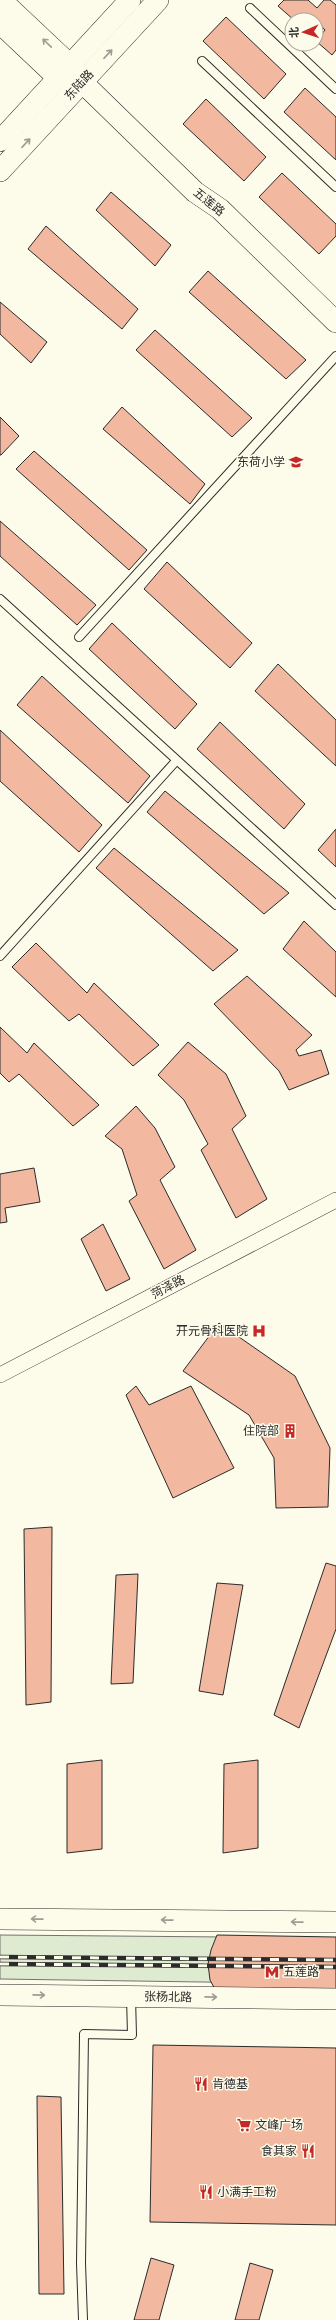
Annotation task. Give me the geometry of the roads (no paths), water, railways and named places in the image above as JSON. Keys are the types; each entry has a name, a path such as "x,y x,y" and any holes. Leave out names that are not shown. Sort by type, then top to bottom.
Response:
{"main road":[{"name":"五莲路","path":"1,0 64,72"},
{"name":"东陆路","path":"0,141 130,0"},
{"name":"东陆路","path":"0,171 158,0"},
{"name":"五莲路","path":"0,23 64,72 82,82 195,192 220,209 336,322"},
{"path":"0,1919 336,1922"},
{"name":"张杨北路","path":"0,1995 336,1999"}],"street":[{"name":"菏泽路","path":"0,1375 336,1200"}],"lane":[{"path":"250,8 336,89"},
{"path":"202,61 336,188"},
{"path":"79,637 336,356"},
{"path":"0,599 176,761 336,905"},
{"path":"0,956 176,761"},
{"path":"83,2320 81,2263 84,2034 132,2035 131,1996"}],"railway":[{"path":"0,1957 336,1960"},
{"path":"0,1964 336,1967"}],"place":[{"name":"东荷小学","path":"296,462"},
{"name":"开元骨科医院","path":"259,1331"},
{"name":"住院部","path":"290,1431"},
{"name":"五莲路","path":"272,1972"},
{"name":"肯德基","path":"201,2084"},
{"name":"文峰广场","path":"244,2125"},
{"name":"食其家","path":"308,2151"},
{"name":"小满手工粉","path":"206,2192"}]}
